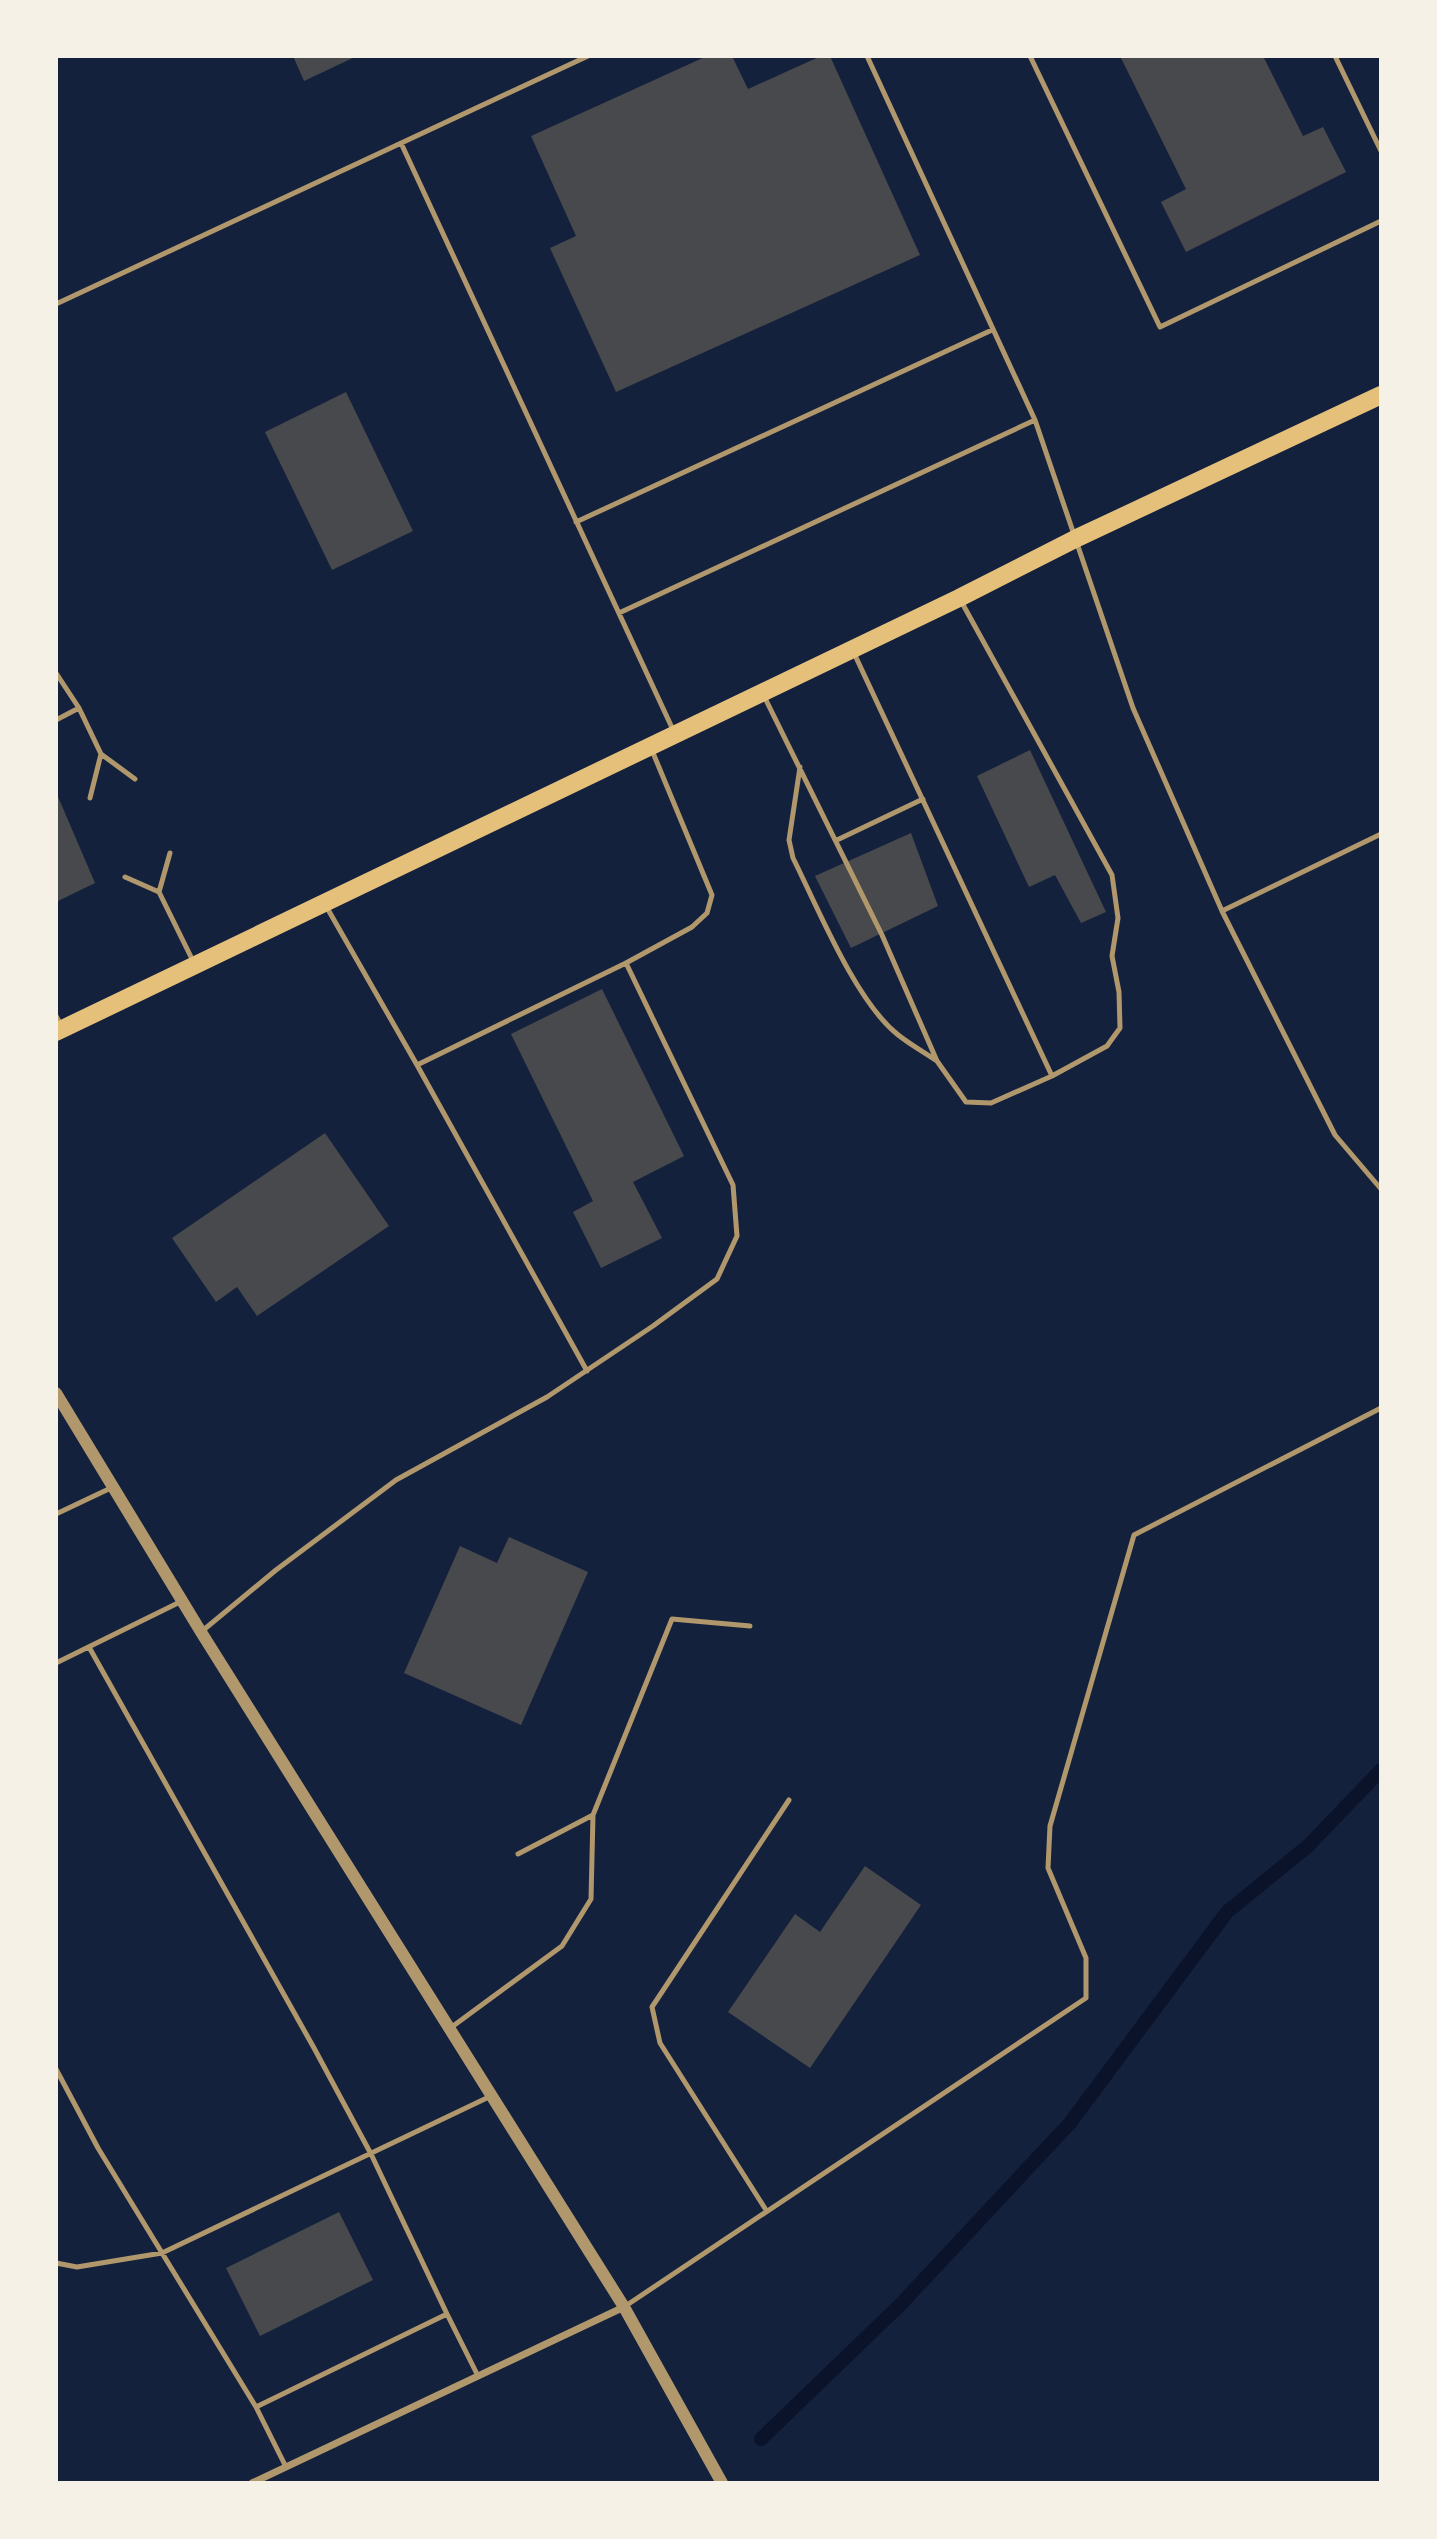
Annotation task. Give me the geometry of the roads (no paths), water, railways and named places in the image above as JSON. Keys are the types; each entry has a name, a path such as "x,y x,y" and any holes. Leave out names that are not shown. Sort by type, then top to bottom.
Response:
{"main road":[{"path":"58,1025 196,966 853,650 1077,538 1381,395"}],"street":[{"path":"56,1393 181,1601 624,2307 723,2483"},
{"path":"251,2483 624,2307"}],"lane":[{"path":"56,304 588,56"},
{"path":"867,56 1035,420 1133,708 1222,911 1335,1135 1381,1189"},
{"path":"1030,56 1160,327 1381,221"},
{"path":"1335,56 1381,151"},
{"path":"401,143 675,735"},
{"path":"576,522 992,330"},
{"path":"619,613 1035,420"},
{"path":"762,693 837,840 937,1061 966,1101 991,1103 1052,1076 1107,1046 1120,1028 1119,992 1112,956 1118,918 1112,875 959,598"},
{"path":"853,650 1052,1076"},
{"path":"56,673 79,708 101,754 135,779"},
{"path":"56,720 79,708"},
{"path":"417,1065 626,963 692,927 707,913 712,895 650,747"},
{"path":"90,798 101,754"},
{"path":"800,766 789,840 793,858 850,973 876,1013 896,1034 937,1061"},
{"path":"837,840 923,799"},
{"path":"1222,911 1381,834"},
{"path":"159,892 170,853"},
{"path":"125,877 159,892 196,966"},
{"path":"324,904 587,1371"},
{"path":"201,1632 276,1570 396,1479 547,1397 653,1326 716,1279 737,1236 733,1185 626,963"},
{"path":"624,2307 1086,1998 1086,1958 1048,1868 1050,1826 1134,1535 1381,1408"},
{"path":"56,1514 113,1488"},
{"path":"56,1663 181,1601"},
{"path":"449,2029 562,1946 591,1899 593,1815 672,1619 750,1626"},
{"path":"89,1647 371,2154 478,2376"},
{"path":"766,2210 660,2043 652,2007 789,1800"},
{"path":"518,1854 593,1815"},
{"path":"56,2069 98,2148 256,2407 286,2467"},
{"path":"56,2263 77,2267 162,2253 491,2096"},
{"path":"256,2407 447,2314"}],"waterway":[{"path":"761,2439 901,2304 1070,2123 1227,1912 1308,1846 1381,1770"}]}
